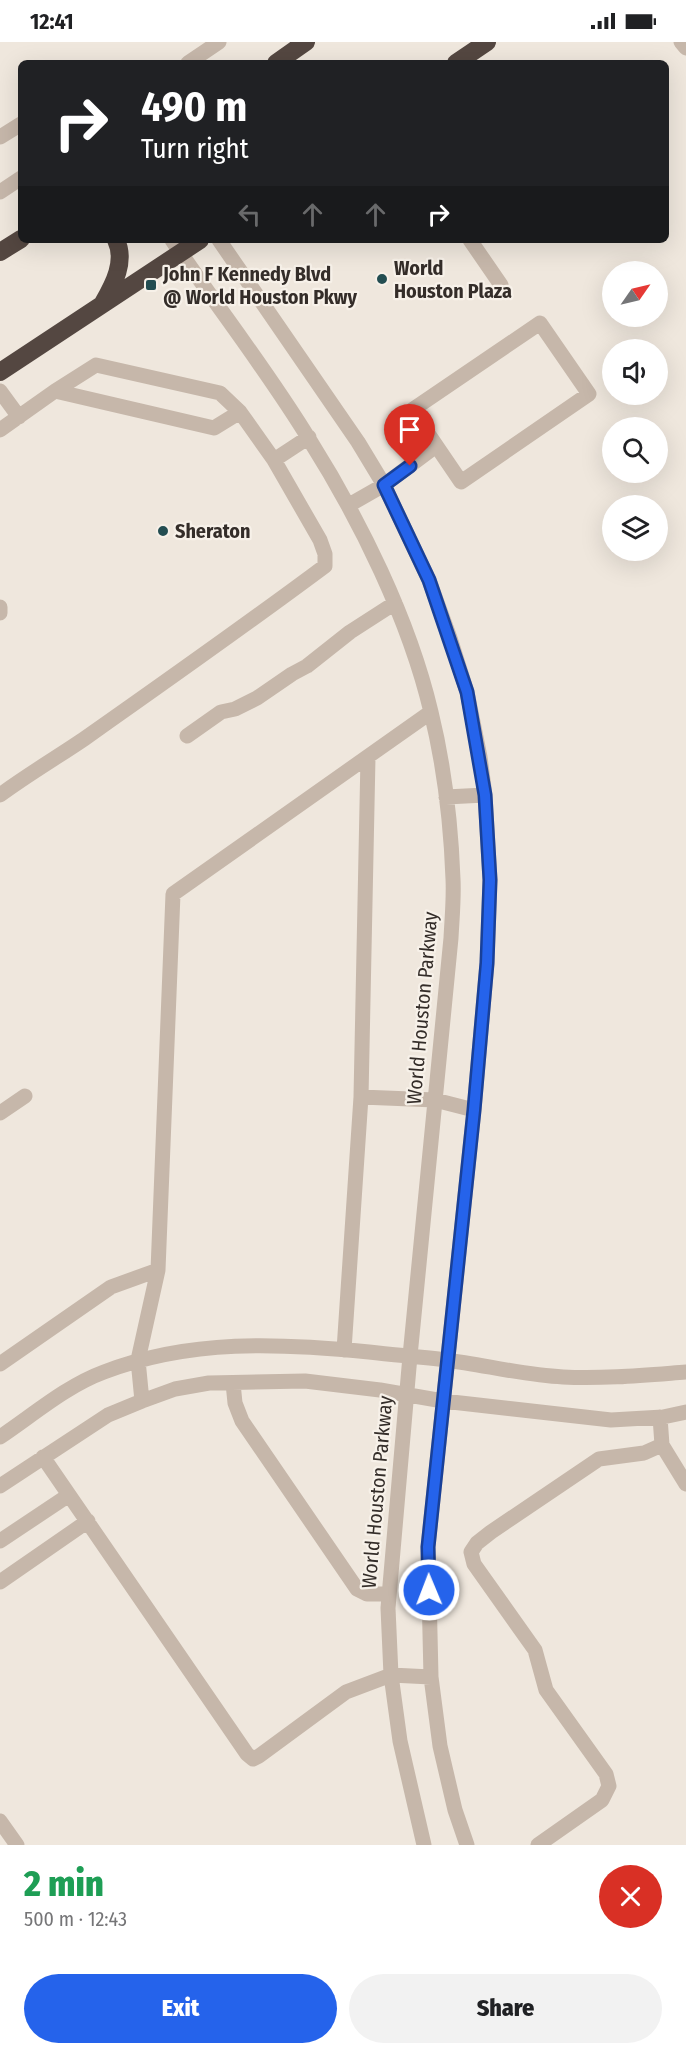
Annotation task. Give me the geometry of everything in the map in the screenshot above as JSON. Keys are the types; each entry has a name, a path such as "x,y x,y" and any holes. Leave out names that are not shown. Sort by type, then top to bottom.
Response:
{"highway":[{"path":"280,60 306,42"},
{"path":"460,60 487,42"},
{"path":"0,252 18,241"},
{"path":"103,305 119,268 117,243"},
{"path":"0,372 103,305 176,246"}],"street":[{"path":"192,60 219,42"},
{"path":"681,42 686,48"},
{"path":"0,137 18,125"},
{"path":"0,192 18,180"},
{"path":"221,243 358,442 384,485 426,572 467,692 485,795 490,880 487,963 474,1110 428,1547 431,1677 440,1746 466,1845"},
{"path":"472,243 501,285"},
{"name":"World Houston Parkway","path":"176,246 309,437 349,505 395,603 418,669 431,712 446,797 453,879 451,938 406,1395 388,1608 391,1675 400,1741 424,1845"},
{"path":"540,323 589,394 461,482 436,446 412,410 540,323"},
{"path":"0,430 96,365 220,393 240,412 274,460 326,554 326,566 216,647 0,795"},
{"path":"0,391 19,417"},
{"path":"55,391 214,428 240,412"},
{"path":"274,460 309,437"},
{"path":"349,505 384,485 436,446"},
{"path":"187,736 221,712 235,709 257,698 307,666 350,632 395,603"},
{"path":"0,607 0,613"},
{"path":"141,1401 138,1360 158,1270 173,894 431,712"},
{"path":"345,1350 361,1097 368,757"},
{"path":"446,797 485,795"},
{"path":"0,1113 25,1096"},
{"path":"361,1097 435,1100 474,1110"},
{"path":"0,1364 111,1287 158,1270"},
{"path":"0,1437 68,1391 102,1372 138,1360 196,1348 266,1344 345,1350 447,1360 507,1371 564,1377 641,1376 686,1372"},
{"path":"0,1486 108,1415 175,1389 209,1383 305,1382 443,1401 611,1420 660,1417 686,1412"},
{"path":"233,1383 235,1403 242,1420 357,1589 367,1594 389,1594"},
{"path":"660,1417 662,1445 686,1484"},
{"path":"537,1845 602,1800 609,1786 606,1774 546,1690 536,1650 474,1564 471,1552 477,1543 490,1532 599,1459 644,1454 662,1445"},
{"path":"43,1457 247,1754 253,1759 346,1692 391,1675 431,1677"},
{"path":"0,1541 69,1495"},
{"path":"0,1582 88,1521"},
{"path":"0,1821 17,1845"}],"place":[{"name":"World Houston Plaza","path":"382,279"},
{"name":"John F Kennedy Blvd @ World Houston Pkwy","path":"151,285"},
{"name":"Sheraton","path":"163,531"}],"route":[{"path":"410,466 384,485 429,580 467,692 485,795 490,880 487,963 474,1110 428,1547 429,1590"}]}
